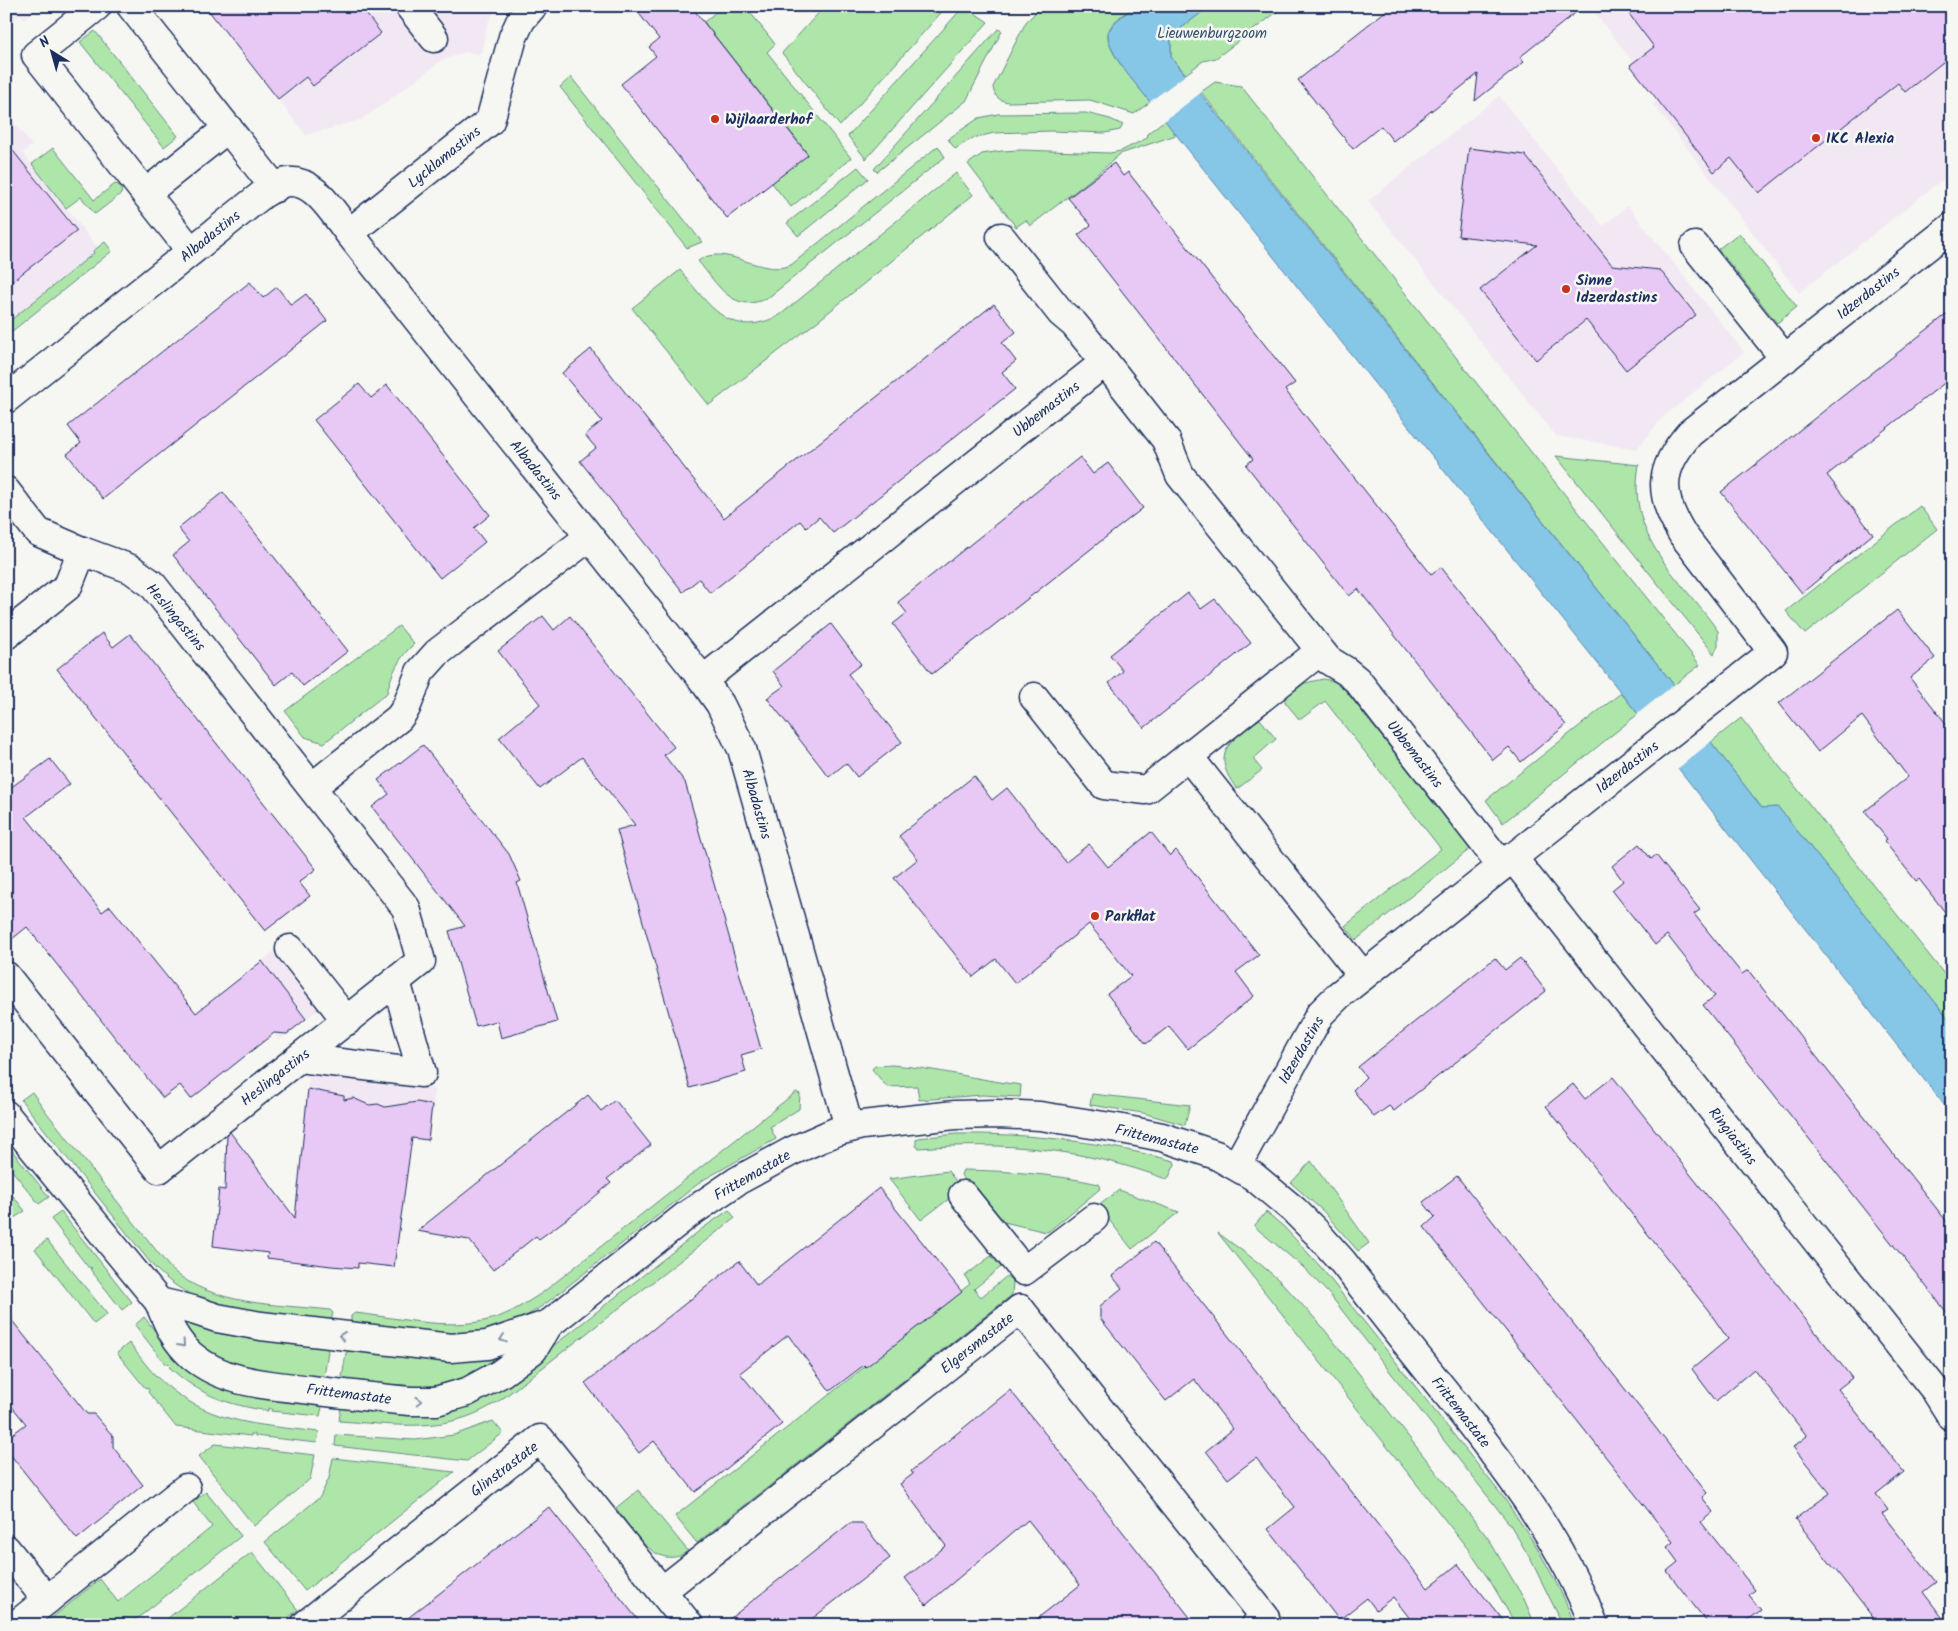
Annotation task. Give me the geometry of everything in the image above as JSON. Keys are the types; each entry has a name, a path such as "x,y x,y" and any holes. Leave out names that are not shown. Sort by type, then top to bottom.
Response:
{"street":[{"path":"97,6 36,55 191,251"},
{"path":"131,6 275,188"},
{"path":"409,6 434,38"},
{"name":"Lycklamastins","path":"349,233 490,121 513,37 521,20 533,6"},
{"path":"146,193 228,128"},
{"name":"Albadastins","path":"6,399 263,194 281,184 300,182 311,188 349,233 720,704 742,749 849,1128"},
{"name":"Idzerdastins","path":"1237,1165 1320,1014 1339,995 1773,652 1683,535 1673,519 1667,502 1665,482 1669,462 1690,433 1952,227"},
{"path":"1001,237 1061,313 1074,324 1105,362"},
{"path":"1695,246 1785,359"},
{"name":"Ubbemastins","path":"703,680 1105,362 1166,440 1180,475 1320,651 1335,666 1346,671 1356,680 1507,862"},
{"name":"Heslingastins","path":"6,492 38,532 131,569 152,584 406,908 421,961 159,1169 6,976"},
{"path":"312,787 399,718 406,708 420,672 437,653 589,536"},
{"path":"6,635 68,586 82,551"},
{"path":"1034,697 1104,785 1146,790 1320,651"},
{"path":"1188,756 1363,976"},
{"name":"Ringiastins","path":"1507,862 1934,1390 1952,1417"},
{"path":"290,949 347,1021"},
{"path":"299,1058 422,1073 396,981"},
{"name":"Frittemastate","path":"6,1115 159,1302 172,1334 192,1356 208,1367 229,1376 255,1383 410,1401 436,1401 467,1392 500,1374 533,1350 549,1324"},
{"name":"Frittemastate","path":"159,1302 217,1318 261,1326 452,1348 487,1345 549,1324 687,1215 737,1181 792,1151 849,1128 955,1115 1040,1116 1162,1137 1216,1155 1237,1165 1281,1198 1316,1232 1522,1491 1558,1546 1587,1606 1594,1625"},
{"path":"963,1195 1024,1271 1020,1308"},
{"path":"1024,1271 1094,1218"},
{"name":"Elgersmastate","path":"662,1591 1020,1308 1265,1618 1256,1625"},
{"name":"Glinstrastate","path":"305,1625 540,1439 689,1625"},
{"path":"16,1625 186,1488"},
{"path":"6,1549 47,1600"}],"shaded area":[{"path":"6,6 40,6 24,19 20,14 6,25"},
{"path":"205,6 497,6 487,25 481,54 465,52 441,61 360,120 306,135"},
{"name":"IKC Alexia","path":"1590,6 1952,6 1952,172 1799,293 1653,104 1657,100 1630,65 1633,62"},
{"name":"Sinne Idzerdastins","path":"1499,96 1603,226 1628,206 1744,352 1662,418 1637,449 1556,436 1368,201"},
{"path":"6,113 32,145 23,153 97,247 93,250 95,253 6,324"},
{"path":"273,952 318,1010 279,1040 234,982"},
{"path":"309,1074 435,1089 429,1140 303,1126"}],"green space":[{"path":"723,6 745,6 775,44 767,52 851,158 791,207 772,183 808,154 704,22"},
{"path":"825,6 947,6 840,126 782,53"},
{"path":"964,6 988,22 866,159 848,136"},
{"path":"1042,6 1135,6 1112,25 1109,29 1108,41 1117,59 1150,102 1134,114 1090,100 1008,102 998,98 993,87 1026,22"},
{"name":"Lieuwenburgzoom","path":"1210,6 1285,6 1216,58 1203,61 1186,74 1171,57 1171,36"},
{"path":"998,29 1002,31 966,101 877,172 874,169"},
{"path":"95,31 178,136 164,147 80,42"},
{"path":"571,77 702,242 687,248 560,87"},
{"path":"1215,82 1241,86 1700,665 1674,685 1201,92"},
{"path":"1086,113 1110,119 1123,125 1120,130 1105,133 1051,131 994,133 973,138 955,149 948,139 979,118 998,114"},
{"path":"1165,120 1176,135 1120,154 1095,176 1030,226 1026,220 1016,227 968,164 982,154 1002,151 1110,153 1121,151 1147,138 1148,133"},
{"path":"938,146 945,157 769,297 757,302 746,303 736,300 720,288 698,261 709,256 720,255 768,267 779,268 791,265"},
{"path":"53,148 94,200 115,184 119,185 122,189 121,194 95,214 81,197 66,208 32,164"},
{"path":"858,167 868,179 798,236 787,223"},
{"path":"956,173 973,195 819,320 709,405 632,308 680,270 711,306 722,315 734,321 747,324 763,322 780,315"},
{"path":"1739,233 1797,307 1777,323 1718,249"},
{"path":"105,242 112,251 6,336 6,324"},
{"path":"1556,456 1639,465 1637,491 1641,515 1648,536 1659,556 1718,631 1718,646 1714,654"},
{"path":"1920,506 1937,529 1805,634 1786,611"},
{"path":"399,626 414,644 396,666 387,693 324,743 305,737 285,711"},
{"path":"1323,679 1341,685 1470,849 1356,940 1345,926 1441,849 1325,701 1301,719 1285,702 1285,698 1305,683"},
{"path":"1621,693 1638,714 1503,823 1486,800"},
{"path":"1741,718 1952,984 1952,1023 1778,807 1762,808 1711,742"},
{"path":"1260,719 1276,739 1253,759 1262,770 1237,789 1227,774 1224,759 1225,753 1228,746 1234,740"},
{"path":"892,1065 1021,1085 1020,1097 982,1095 919,1100 917,1086 887,1087 872,1069 875,1066"},
{"path":"32,1092 171,1269 188,1281 226,1297 267,1304 330,1310 333,1313 331,1320 308,1319 249,1311 214,1304 182,1290 167,1279 153,1266 21,1100"},
{"path":"796,1092 800,1094 799,1109 770,1127 776,1139 703,1180 549,1301 529,1314 492,1329 455,1333 371,1326 351,1321 351,1316 355,1313 429,1323 466,1323 484,1321 512,1311 542,1293"},
{"path":"1092,1094 1190,1105 1185,1125 1143,1113 1090,1105"},
{"path":"956,1134 1011,1135 1066,1140 1147,1154 1174,1161 1175,1164 1169,1177 1166,1179 1136,1169 1075,1154 1013,1147 950,1146 919,1148 916,1146 918,1138"},
{"path":"6,1143 49,1197 39,1204 6,1163"},
{"path":"1311,1161 1369,1243 1358,1251 1323,1211 1291,1183"},
{"path":"963,1170 1048,1175 1099,1184 1101,1188 1046,1232 1004,1222 972,1182 968,1184 961,1175"},
{"path":"948,1171 962,1189 921,1220 889,1179"},
{"path":"6,1187 25,1211 11,1220 6,1214"},
{"path":"1119,1190 1179,1212 1132,1249 1098,1206"},
{"path":"729,1210 735,1218 506,1396 486,1408 449,1422 431,1424 394,1425 339,1421 341,1407 415,1415 433,1414 538,1358 703,1228"},
{"path":"61,1212 132,1302 122,1310 90,1269 92,1268 88,1267 51,1219"},
{"path":"1266,1212 1284,1227 1319,1265 1504,1498 1535,1544 1563,1596 1575,1625 1563,1625 1531,1560 1511,1526 1330,1295 1303,1267 1255,1227"},
{"path":"1218,1233 1281,1282 1320,1324 1488,1538 1524,1599 1535,1625 1516,1625 1492,1584 1468,1549"},
{"path":"47,1240 107,1314 94,1324 35,1249"},
{"path":"991,1256 1001,1267 974,1289 981,1297 1007,1276 1013,1282 1012,1295 697,1543 675,1516 970,1284 965,1276"},
{"path":"144,1317 174,1355 264,1398 320,1405 322,1407 320,1416 271,1411 272,1409 268,1408 268,1411 253,1408 227,1402 203,1392 169,1367 171,1365 168,1363 166,1365 135,1325"},
{"path":"186,1321 212,1332 228,1335 325,1347 328,1351 324,1377 322,1379 272,1372 240,1365 225,1359 210,1351 196,1340 183,1325 183,1322"},
{"path":"129,1343 156,1376 174,1392 193,1404 212,1413 232,1419 273,1427 319,1432 317,1443 255,1436 255,1434 251,1434 251,1436 176,1427 148,1392 148,1388 146,1389 117,1353"},
{"path":"351,1350 442,1361 492,1357 493,1361 473,1373 441,1385 425,1387 394,1386 344,1380 342,1378 346,1353"},
{"path":"493,1421 503,1433 467,1461 335,1446 336,1435 415,1440 454,1435"},
{"path":"215,1444 315,1455 310,1479 254,1526 199,1456"},
{"path":"333,1458 454,1472 305,1591 265,1542 320,1497 329,1478"},
{"path":"638,1490 688,1551 677,1557 666,1557 646,1546 638,1537 616,1508"},
{"path":"206,1492 241,1536 129,1625 43,1625 100,1579 118,1602 212,1527 193,1502"},
{"path":"252,1552 298,1610 279,1625 159,1625"}],"water":[{"path":"1135,6 1210,6 1171,36 1171,57 1674,685 1711,742 1762,808 1778,807 1952,1023 1952,1115 1678,768 1638,714 1124,69 1109,41 1108,32 1115,22"}],"pier":[{"path":"1188,73 1203,91 1163,122 1148,103"},
{"path":"1676,683 1713,740 1676,770 1636,715"}],"building":[{"path":"205,6 360,6 381,33 313,86 306,77 278,99"},
{"name":"Wijlaarderhof","path":"633,6 691,6 808,155 727,218 621,84 656,56 649,47 659,39"},
{"path":"1392,6 1584,6 1520,57 1524,62 1475,101 1478,74 1393,141 1381,126 1353,149 1298,80"},
{"path":"1623,6 1952,6 1952,55 1905,92 1898,83 1759,193 1731,158 1714,172 1630,65 1654,47"},
{"path":"6,142 77,231 6,286"},
{"path":"1469,148 1525,155 1612,265 1660,270 1696,315 1626,370 1586,320 1536,360 1480,290 1537,245 1458,236"},
{"path":"1114,163 1123,176 1128,172 1295,383 1285,390 1431,574 1441,567 1566,725 1521,762 1509,747 1493,760 1358,589 1349,596 1246,465 1253,459 1078,235 1091,225 1068,198"},
{"path":"250,282 263,298 277,287 291,305 306,294 327,321 103,499 67,454 81,443 68,426"},
{"path":"994,304 1016,332 1002,343 1016,361 1002,372 1015,389 833,533 819,517 806,528 800,521 710,593 699,579 683,592 580,461 596,448 585,435 602,421 562,373 591,349 724,518"},
{"path":"1952,310 1952,377 1827,475 1873,534 1802,593 1721,492"},
{"path":"359,384 371,398 387,385 490,515 474,528 485,542 440,578 314,420"},
{"path":"1080,457 1093,474 1108,463 1143,508 932,674 893,624 907,613 898,602"},
{"path":"223,492 348,651 303,686 292,672 276,685 173,555 189,542 178,528"},
{"path":"1188,593 1201,609 1215,599 1251,643 1144,728 1109,683 1123,671 1110,655"},
{"path":"1897,610 1935,658 1910,678 1952,731 1952,921 1919,879 1916,881 1884,841 1887,839 1865,811 1908,777 1862,716 1818,752 1779,703"},
{"path":"543,616 554,630 570,616 674,747 664,755 685,782 761,1049 741,1055 746,1072 690,1088 617,830 635,825 582,757 540,789 499,738 540,704 498,651"},
{"path":"831,624 861,664 848,674 902,742 857,777 846,763 829,777 767,698 784,686 773,671"},
{"path":"102,633 113,647 130,634 316,869 299,882 310,896 265,931 57,669"},
{"path":"423,745 509,854 521,881 517,883 557,1022 501,1038 497,1021 476,1026 449,931 465,926 372,807 389,794 378,780"},
{"path":"50,759 70,784 26,817 102,912 110,906 196,1013 262,961 306,1019 287,1034 274,1033 191,1099 180,1085 163,1098 27,927 6,944 6,791"},
{"name":"Parkflat","path":"974,776 992,800 1007,788 1066,862 1089,844 1108,867 1151,832 1170,856 1176,850 1259,955 1236,972 1254,996 1188,1049 1169,1026 1146,1044 1107,994 1131,976 1089,924 1015,983 996,959 973,977 894,878 918,859 899,836"},
{"path":"1639,844 1651,859 1656,855 1700,910 1694,914 1742,974 1748,970 1952,1228 1952,1319 1703,1005 1715,996 1667,935 1655,945 1612,890 1623,881 1612,866"},
{"path":"1495,958 1505,970 1520,958 1546,991 1394,1111 1389,1106 1374,1117 1353,1090 1366,1077 1358,1067"},
{"path":"1613,1077 1852,1378 1838,1389 1904,1472 1876,1494 1888,1510 1882,1514 1936,1582 1923,1592 1948,1625 1879,1625 1795,1519 1830,1493 1793,1447 1807,1436 1754,1369 1716,1401 1692,1369 1728,1339 1708,1310 1546,1106 1573,1084 1585,1099"},
{"path":"308,1089 344,1096 344,1100 353,1098 369,1105 378,1104 385,1107 417,1102 432,1105 428,1140 412,1138 394,1267 358,1263 358,1268 331,1266 267,1258 268,1253 213,1246 219,1189 225,1190 227,1135 230,1132 295,1218"},
{"path":"588,1095 601,1111 615,1100 651,1145 607,1179 611,1183 579,1210 539,1239 536,1236 493,1270 469,1240 417,1231"},
{"path":"1457,1176 1707,1493 1702,1497 1713,1512 1701,1522 1755,1590 1749,1595 1761,1610 1742,1625 1709,1625 1667,1571 1678,1562 1667,1547 1673,1542 1424,1227 1435,1217 1423,1202"},
{"path":"879,1188 962,1292 866,1367 864,1365 830,1391 788,1335 740,1373 782,1424 695,1492 654,1441 639,1453 585,1383 739,1261 757,1285"},
{"path":"1154,1242 1428,1588 1458,1564 1507,1625 1415,1625 1393,1597 1376,1610 1367,1598 1339,1620 1268,1529 1295,1507 1256,1458 1228,1479 1206,1451 1233,1429 1194,1379 1166,1401 1100,1318 1100,1306 1122,1288 1112,1276"},
{"path":"6,1313 87,1414 94,1414 113,1436 113,1447 143,1485 77,1539 6,1449 6,1439 26,1424 6,1399"},
{"path":"1010,1390 1196,1625 1029,1625 1080,1585 1028,1520 926,1605 905,1578 946,1546 900,1484 913,1474 911,1471"},
{"path":"549,1507 642,1625 399,1625 454,1582"},
{"path":"850,1523 862,1523 890,1558 804,1625 722,1625"}],"place":[{"name":"Wijlaarderhof","path":"715,119"},
{"name":"IKC Alexia","path":"1816,138"},
{"name":"Sinne Idzerdastins","path":"1566,289"},
{"name":"Parkflat","path":"1095,916"}]}
